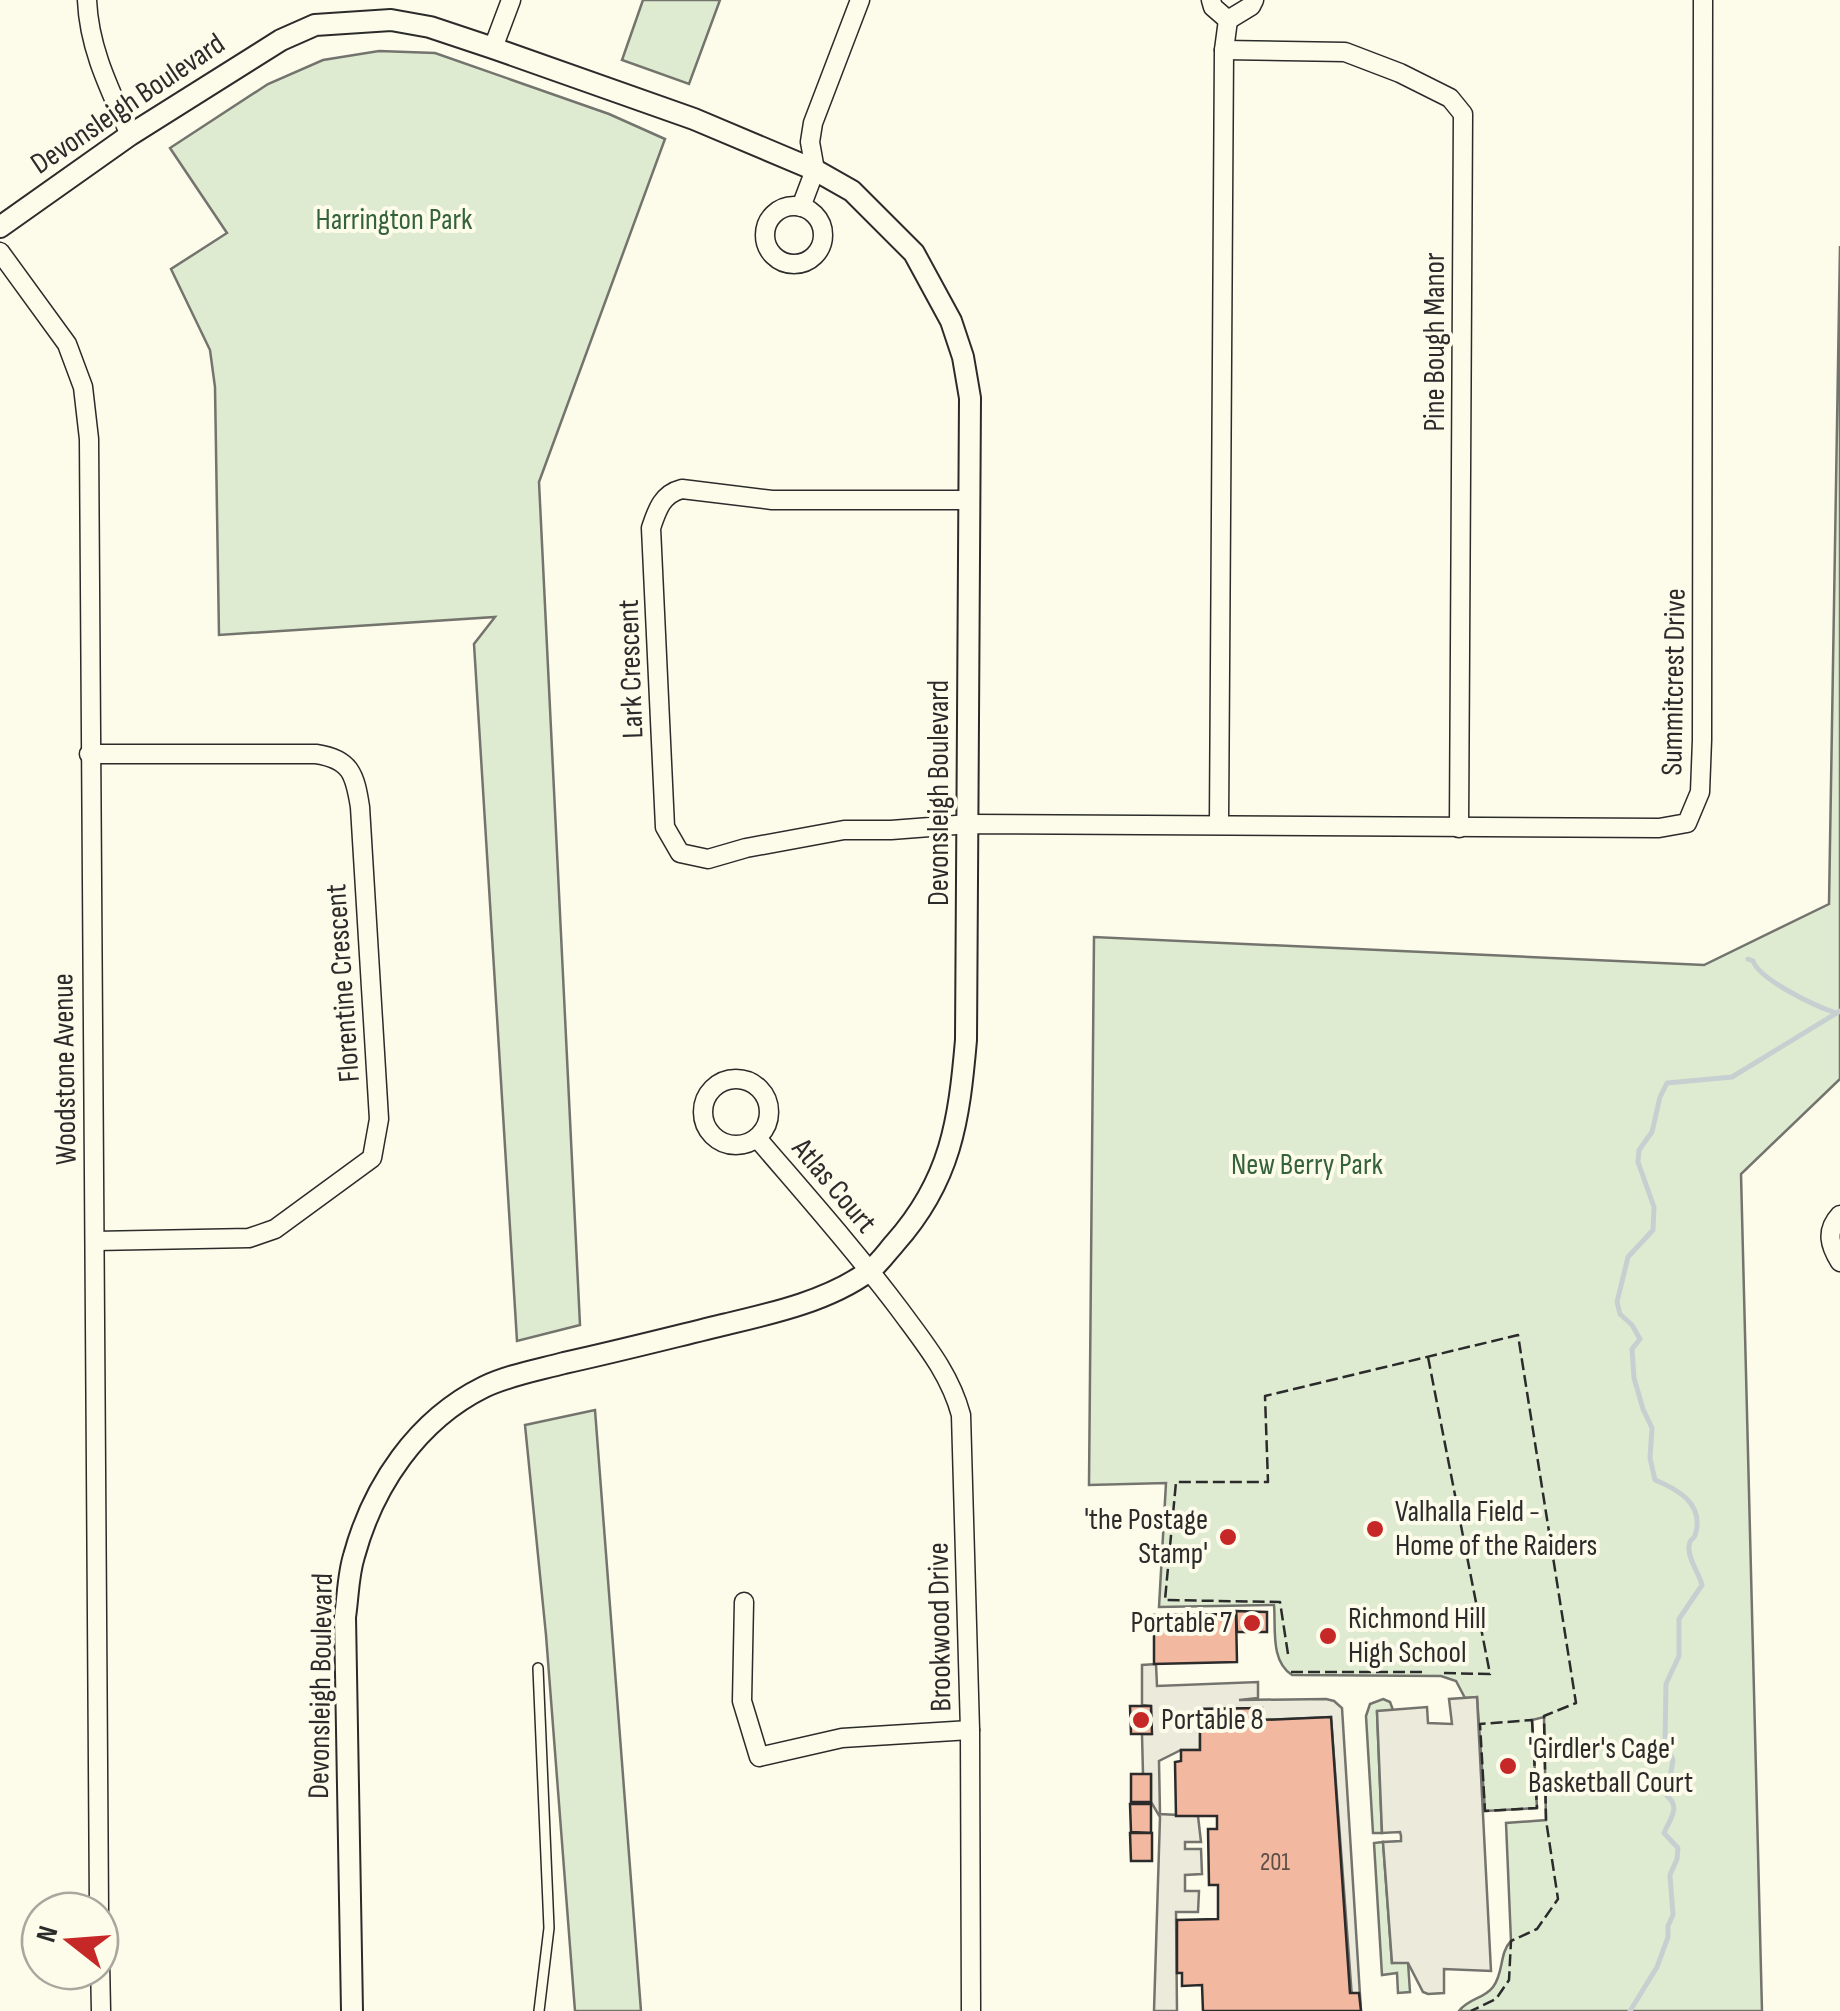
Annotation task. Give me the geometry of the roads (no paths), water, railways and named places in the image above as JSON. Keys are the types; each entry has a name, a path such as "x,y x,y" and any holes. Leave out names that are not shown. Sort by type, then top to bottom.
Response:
{"street":[{"path":"87,0 88,27 99,66 130,135"},
{"path":"493,48 511,0"},
{"path":"801,207 815,170 810,142 813,123 860,0"},
{"path":"1212,0 1228,20"},
{"path":"1228,20 1254,0"},
{"name":"Summitcrest Drive","path":"969,824 1659,828 1687,823 1700,792 1703,0"},
{"name":"Devonsleigh Boulevard","path":"0,227 130,135 281,40 316,25 391,20 430,27 694,119 815,170 852,191 914,253 951,321 963,357 970,398 966,1040 961,1100 950,1152 935,1189 870,1271 774,1313 538,1368 486,1386 445,1411 415,1440 389,1475 368,1512 352,1560 346,1617 352,2011"},
{"path":"1220,823 1224,50 1228,20"},
{"name":"Pine Bough Manor","path":"1224,50 1345,52 1450,98 1463,114 1459,828"},
{"name":"Woodstone Avenue","path":"0,252 67,344 83,387 89,439 100,1891"},
{"name":"Lark Crescent","path":"969,500 792,501 738,498 682,488 672,491 659,504 651,528 665,827 680,853 708,859 844,830 969,824"},
{"name":"Florentine Crescent","path":"89,754 316,754 332,757 349,768 360,807 379,1119 372,1158 275,1229 248,1238 95,1241"},
{"name":"Atlas Court","path":"757,1138 870,1271"},
{"path":"1840,1216 1833,1223 1829,1244 1840,1262"},
{"name":"Brookwood Drive","path":"870,1271 953,1386 962,1415 970,1730 971,2011"},
{"path":"744,1602 742,1701 759,1758 842,1738 970,1730"}],"lane":[{"path":"538,1668 550,1928 539,2011"}],"waterway":[{"path":"1748,959 1777,984 1836,1013"},
{"path":"1630,2011 1657,1967 1673,1915 1670,1875 1678,1848 1664,1833 1674,1809 1667,1796 1673,1760 1665,1740 1666,1684 1679,1656 1679,1619 1702,1585 1689,1552 1696,1532 1696,1513 1679,1493 1655,1480 1650,1458 1652,1428 1634,1378 1632,1349 1640,1339 1620,1314 1617,1302 1628,1257 1653,1230 1654,1207 1638,1162 1639,1150 1652,1132 1667,1083 1732,1077 1840,1011"}],"place":[{"name":"Valhalla Field - Home of the Raiders","path":"1375,1529"},
{"name":"'the Postage Stamp'","path":"1228,1537"},
{"name":"Portable 7","path":"1252,1623"},
{"name":"Richmond Hill High School","path":"1328,1636"},
{"name":"Portable 8","path":"1141,1720"},
{"name":"'Girdler's Cage' Basketball Court","path":"1508,1766"}],"park label":[{"name":"Harrington Park","path":"394,220"},
{"name":"New Berry Park","path":"1307,1165"}]}
